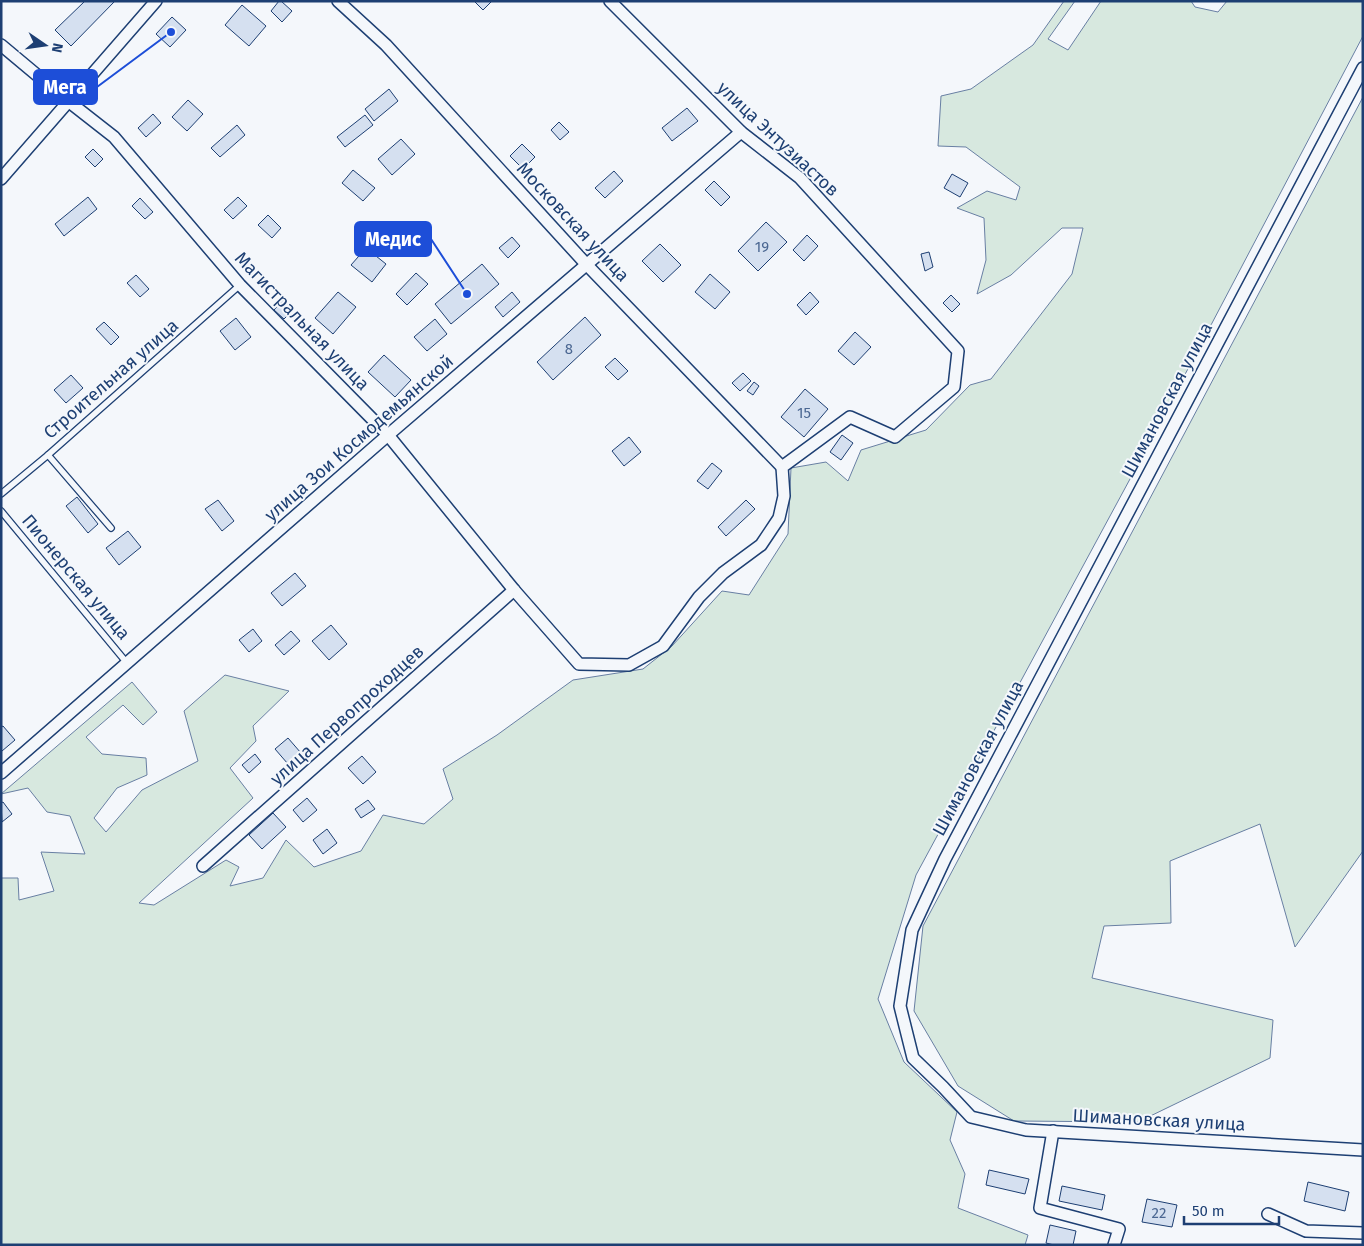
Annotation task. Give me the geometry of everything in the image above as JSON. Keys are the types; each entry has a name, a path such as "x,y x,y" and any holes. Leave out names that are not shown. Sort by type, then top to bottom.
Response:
{"street":[{"path":"1,179 156,1"},
{"name":"Московская улица","path":"338,1 386,45 586,264 782,467"},
{"name":"улица Энтузиастов","path":"610,1 742,132 800,178 958,351 954,387 895,437 850,417 782,467"},
{"name":"Магистральная улица","path":"1,45 114,137 240,285 388,435 514,590 579,664 629,665 663,646 699,597 723,573 761,545 779,518 784,496 782,467"},
{"name":"Шимановская улица","path":"1363,68 945,859 912,930 900,1006 913,1058 971,1117 1026,1130 1363,1150"},
{"name":"улица Зои Космодемьянской","path":"1,773 388,435 742,132"},
{"name":"улица Первопроходцев","path":"202,866 514,590"},
{"path":"1053,1131 1040,1208 1119,1229 1114,1245"},
{"path":"1268,1214 1306,1231 1363,1233"}],"lane":[{"name":"Строительная улица","path":"1,494 48,455 240,285"},
{"path":"48,455 111,528"},
{"name":"Пионерская улица","path":"1,510 127,663"}],"shaded area":[{"path":"1064,1 1075,1 1048,39 1068,50 1101,1 1191,1 1195,7 1218,12 1227,1 1363,1 1363,36 1130,479 916,875 878,999 904,1062 957,1112 950,1140 965,1174 958,1208 1028,1235 1025,1245 1,1245 1,878 18,878 19,900 54,891 41,852 85,854 70,816 47,812 28,788 1,794 132,682 157,712 143,725 123,705 86,737 102,754 146,758 147,775 117,788 94,818 106,832 142,790 198,761 184,711 225,675 289,691 253,726 256,741 230,768 253,798 139,903 154,905 226,860 239,867 230,886 263,878 286,840 314,867 361,851 383,815 424,824 453,799 443,769 497,735 573,680 643,669 672,646 722,591 749,595 788,534 791,468 826,462 848,481 861,450 926,430 970,385 991,379 1072,274 1083,228 1062,228 1011,275 977,294 986,260 984,218 957,208 987,191 1016,200 1020,187 966,147 938,146 941,96 971,89 1033,45"},
{"path":"1363,97 1363,851 1295,947 1260,824 1170,861 1171,923 1104,926 1092,978 1273,1020 1270,1058 1138,1122 1014,1121 958,1086 914,1011 923,926"}],"building":[{"path":"85,1 115,1 71,46 55,30"},
{"path":"279,1 292,11 282,22 271,11"},
{"path":"474,1 492,1 483,10"},
{"path":"242,5 266,26 249,46 225,25"},
{"path":"172,17 186,30 170,47 156,34"},
{"path":"389,89 398,101 374,121 365,109"},
{"path":"188,100 203,114 187,131 172,117"},
{"path":"687,108 698,121 672,141 662,128"},
{"path":"153,114 161,123 146,137 138,128"},
{"path":"365,115 373,125 345,147 337,137"},
{"path":"559,122 569,132 560,140 551,130"},
{"path":"237,125 245,135 220,157 211,148"},
{"path":"401,139 415,154 392,175 378,159"},
{"path":"522,144 535,157 523,169 510,156"},
{"path":"93,149 103,159 95,167 85,157"},
{"path":"353,170 375,188 363,201 342,183"},
{"path":"614,171 623,181 605,198 595,188"},
{"path":"952,174 968,183 960,197 944,188"},
{"path":"714,181 730,197 721,206 705,190"},
{"path":"88,197 97,209 64,236 55,224"},
{"path":"238,197 247,206 233,219 224,210"},
{"path":"140,198 153,212 145,219 132,206"},
{"path":"268,215 281,228 272,238 258,225"},
{"path":"766,222 787,242 758,271 738,251"},
{"path":"807,235 818,246 804,261 793,250"},
{"path":"512,237 520,246 508,258 499,248"},
{"path":"660,244 681,265 663,282 642,261"},
{"path":"366,248 386,264 372,282 351,265"},
{"path":"929,252 933,267 925,271 921,254"},
{"path":"482,264 499,284 451,324 435,304"},
{"path":"416,273 428,284 407,305 396,294"},
{"path":"710,274 730,292 715,309 695,292"},
{"path":"136,275 149,289 140,297 127,283"},
{"path":"338,292 356,307 333,334 315,318"},
{"path":"512,292 520,302 503,317 495,307"},
{"path":"810,292 819,302 806,315 797,305"},
{"path":"951,295 960,304 952,312 943,303"},
{"path":"283,300 293,310 284,319 274,310"},
{"path":"585,317 601,335 553,380 537,362"},
{"path":"236,318 251,337 235,350 220,331"},
{"path":"435,319 447,334 427,351 414,337"},
{"path":"104,322 119,337 111,345 96,329"},
{"path":"855,332 871,347 854,365 838,351"},
{"path":"384,355 411,380 395,397 368,372"},
{"path":"615,358 628,371 618,380 605,367"},
{"path":"743,373 751,381 740,391 732,383"},
{"path":"71,375 83,388 66,403 54,390"},
{"path":"754,382 759,386 753,395 747,391"},
{"path":"805,389 828,409 804,437 781,417"},
{"path":"842,435 853,443 841,460 830,452"},
{"path":"629,437 641,452 624,466 612,451"},
{"path":"712,463 722,471 708,489 697,481"},
{"path":"77,497 98,524 88,533 66,506"},
{"path":"218,500 234,521 222,531 205,509"},
{"path":"746,500 755,509 726,536 718,527"},
{"path":"128,531 141,547 119,565 106,548"},
{"path":"295,573 306,586 282,606 271,593"},
{"path":"331,625 347,644 329,660 312,641"},
{"path":"253,629 262,641 249,652 239,640"},
{"path":"291,631 300,641 284,655 275,645"},
{"path":"3,726 15,740 2,751 1,727"},
{"path":"288,738 301,753 288,764 275,749"},
{"path":"255,754 261,762 249,773 242,765"},
{"path":"362,756 376,772 363,784 348,768"},
{"path":"307,798 317,810 303,822 293,810"},
{"path":"368,800 375,809 361,818 355,809"},
{"path":"3,802 12,814 2,822 1,803"},
{"path":"273,813 286,827 262,849 249,835"},
{"path":"327,829 337,843 323,854 313,840"},
{"path":"989,1170 1029,1179 1025,1194 986,1185"},
{"path":"1308,1182 1349,1192 1345,1211 1304,1201"},
{"path":"1062,1186 1105,1195 1102,1210 1059,1201"},
{"path":"1147,1199 1177,1205 1172,1227 1142,1222"},
{"path":"1050,1225 1076,1231 1073,1245 1046,1243"}],"place":[{"name":"Мега","path":"171,32"},
{"name":"Медис","path":"467,294"}]}
